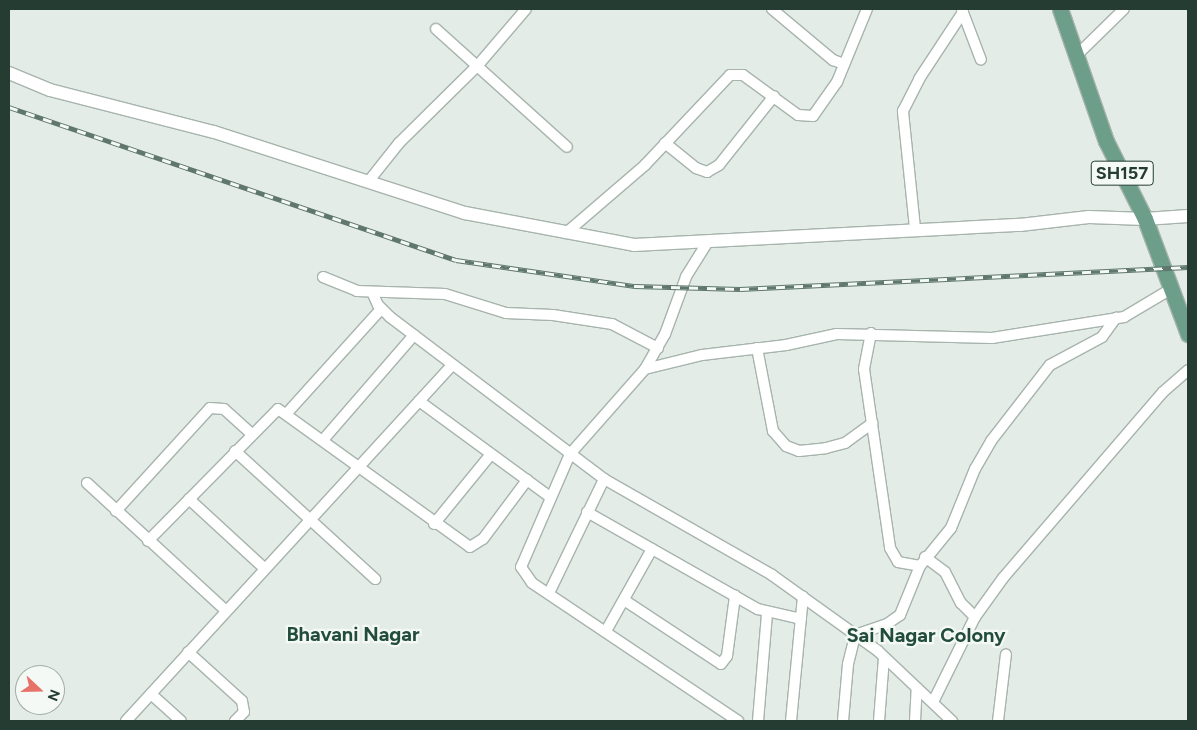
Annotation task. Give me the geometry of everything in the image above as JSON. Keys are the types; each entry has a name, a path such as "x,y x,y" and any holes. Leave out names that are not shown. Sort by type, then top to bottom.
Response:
{"main road":[{"name":"SH157","path":"1060,9 1078,54 1106,141 1145,219 1188,334"}],"street":[{"path":"368,182 399,143 478,64 526,9"},
{"path":"772,9 832,60 844,64"},
{"path":"1078,54 1124,9"},
{"path":"566,233 665,143 730,75 743,75 798,115 813,116 823,106 844,64 865,10"},
{"path":"962,11 981,60"},
{"path":"915,228 904,111 919,79 962,11"},
{"path":"436,29 478,64 503,92 567,147"},
{"path":"9,73 50,90 214,132 465,213 634,245 707,243 915,228 1020,225 1089,217 1145,219 1188,216"},
{"path":"665,143 696,168 707,172 719,165 774,96"},
{"path":"707,243 683,283 658,348 645,369 570,454 521,567 526,579 736,720"},
{"path":"323,277 373,294 445,294 506,313 599,322 629,330 658,348"},
{"path":"645,369 702,355 757,348 837,334 871,333 992,338 1116,318 1139,310 1171,289"},
{"path":"373,294 381,309 570,454 604,479 745,558 803,597 884,658 952,721"},
{"path":"288,412 381,309"},
{"path":"855,635 887,624 900,615 922,562 951,528 982,455 1050,365 1102,337 1116,318"},
{"path":"871,333 864,369 890,548 898,562 922,562 945,572 961,603 975,617"},
{"path":"323,440 414,335"},
{"path":"757,348 774,431 786,446 799,451 826,448 845,443 873,423"},
{"path":"126,721 452,365"},
{"path":"933,702 975,617 1003,578 1163,392 1188,370"},
{"path":"419,401 550,497"},
{"path":"116,511 210,408 224,409 252,434"},
{"path":"148,541 274,411 288,412 358,468 466,545 477,545 527,480"},
{"path":"235,451 374,579"},
{"path":"434,524 491,454"},
{"path":"548,593 604,479"},
{"path":"87,483 226,611"},
{"path":"189,499 265,569"},
{"path":"587,512 767,613 801,619"},
{"path":"606,631 652,550"},
{"path":"624,600 721,664 727,656 735,596"},
{"path":"791,721 803,597"},
{"path":"758,721 767,613"},
{"path":"843,721 848,664 855,635"},
{"path":"188,652 242,701 244,712 235,721"},
{"path":"998,721 1006,654"},
{"path":"879,721 884,658"},
{"path":"915,721 917,688"},
{"path":"151,694 182,721"}],"railway":[{"path":"9,107 456,260 635,286 740,289 1188,267"}],"district":[{"name":"Bhavani Nagar","path":"353,634"},
{"name":"Sai Nagar Colony","path":"926,635"}]}
